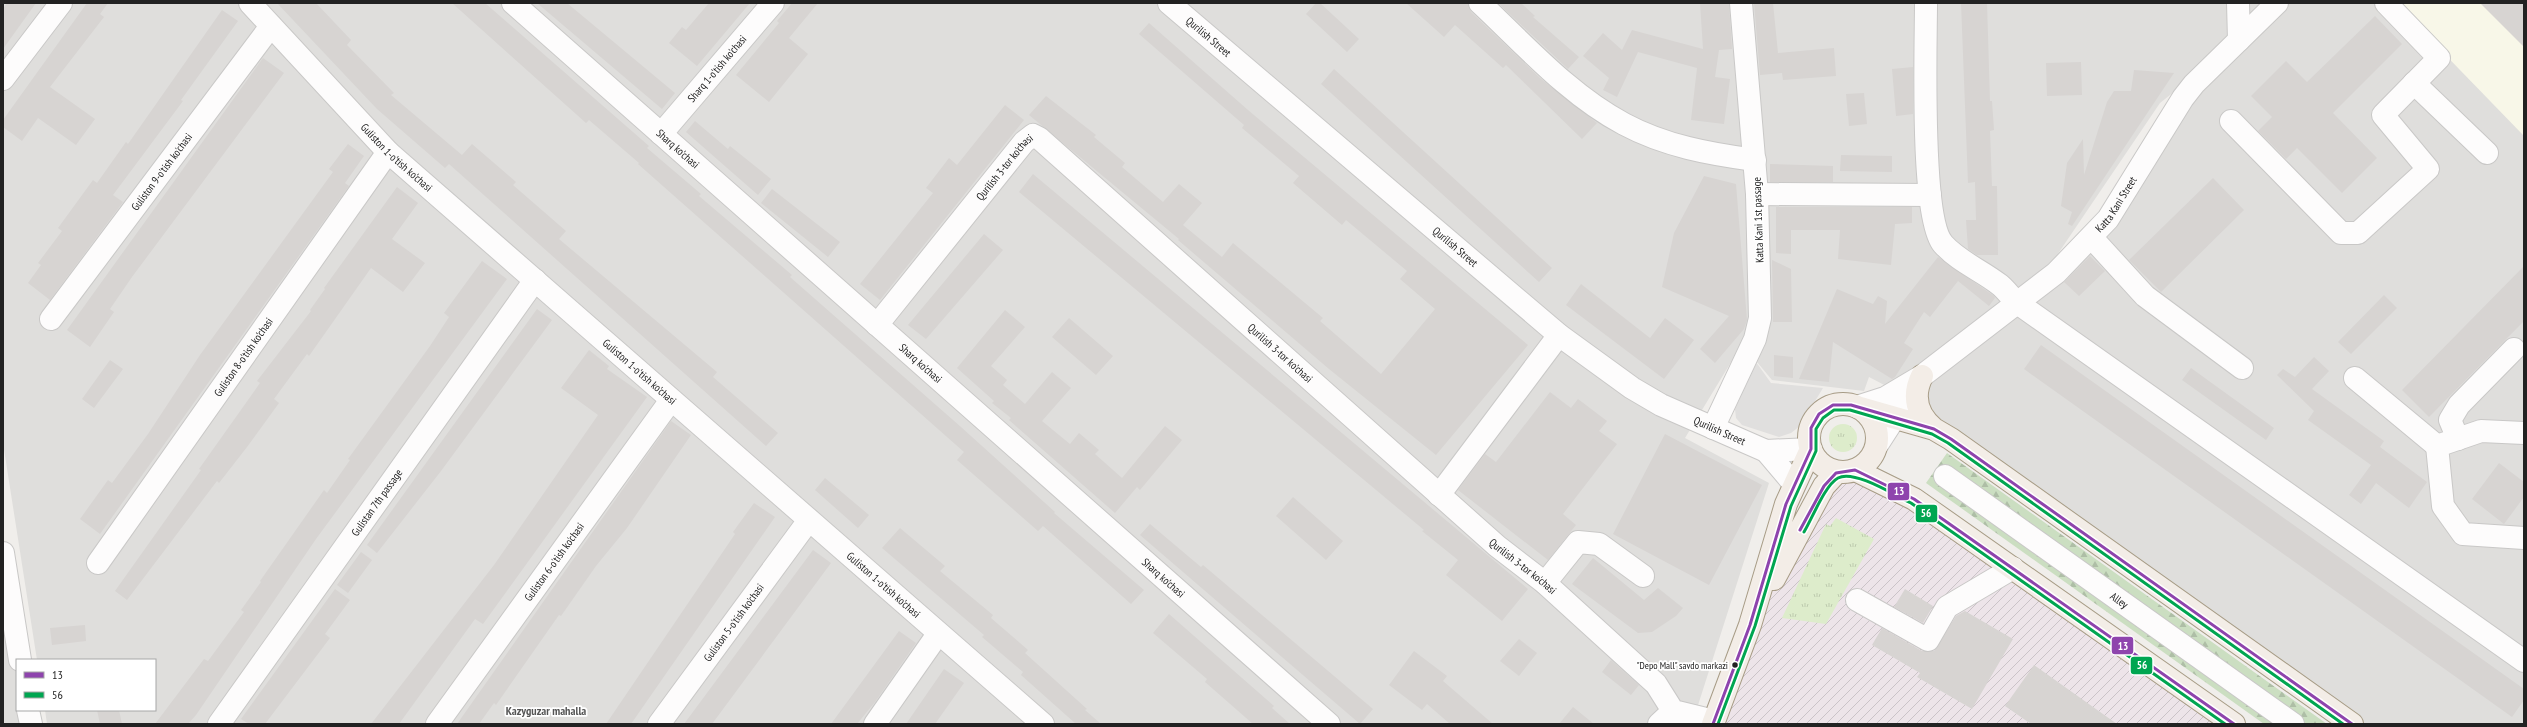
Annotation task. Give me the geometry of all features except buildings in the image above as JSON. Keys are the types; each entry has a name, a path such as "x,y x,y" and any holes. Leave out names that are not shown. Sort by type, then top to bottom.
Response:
{"main road":[{"path":"1922,376 1917,390 1918,405 1923,418 1934,429 2352,724"},
{"path":"1713,722 1750,625 1794,484 1811,449 1811,428 1819,414 1828,407 1839,404 1856,407 1934,429"},
{"path":"1750,625 1824,486 1869,460 1877,445 1877,434 1874,422 1866,413 1856,407"},
{"path":"1811,449 1820,463 1914,499 2234,724"}],"street":[{"path":"3,79 61,3"},
{"name":"Guliston 1-o'tish ko'chasi","path":"250,3 388,152 938,634 1043,724"},
{"name":"Sharq ko'chasi","path":"513,3 1329,724"},
{"name":"Sharq 1-o'tish ko'chasi","path":"661,134 773,3"},
{"name":"Qurilish Street","path":"1169,3 1559,335 1632,388 1662,405 1766,451 1811,449"},
{"path":"1480,3 1575,91 1624,124 1670,144 1715,155 1755,160"},
{"name":"Katta Kani 1st passage","path":"1713,428 1758,329 1760,294 1757,194 1741,3"},
{"path":"1926,3 1925,87 1930,195 1942,243 1958,259 1999,285 2016,302 2524,661"},
{"path":"2238,3 2239,40"},
{"name":"Katta Kani Street","path":"1856,407 1885,398 1922,376 2016,302 2056,273 2092,238 2123,198 2184,98 2205,73 2278,3"},
{"path":"2231,121 2340,233 2358,233 2428,169 2383,115 2439,58 2386,3"},
{"name":"Guliston 9-o'tish ko'chasi","path":"51,319 271,26"},
{"path":"2414,83 2487,153"},
{"name":"Qurilish 3-tor ko'chasi","path":"877,325 1024,142 1033,135 1039,138 1496,546 1544,583 1656,684 1666,717 1713,722"},
{"name":"Guliston 8-o'tish ko'chasi","path":"98,563 388,152"},
{"path":"1757,194 1930,195"},
{"path":"2092,238 2145,296 2242,368"},
{"name":"Gulistan 7th passage","path":"219,724 534,280"},
{"path":"1439,495 1559,335"},
{"path":"2458,439 2450,420 2458,405 2514,349"},
{"name":"Katta Kani Street","path":"1877,445 1922,376"},
{"path":"2355,378 2437,446 2443,506 2463,534 2524,538"},
{"name":"Guliston 6-o'tish ko'chasi","path":"437,724 671,400"},
{"path":"2437,446 2481,431 2524,433"},
{"name":"Qurilish Street","path":"1766,451 1794,484"},
{"name":"Alley","path":"1945,476 2293,724"},
{"name":"Guliston 5-o'tish ko'chasi","path":"659,724 809,520"},
{"path":"1544,583 1578,542 1599,544 1643,576"},
{"path":"3,553 5,581 20,659"},
{"path":"1857,600 1928,640 1947,608 2013,568"},
{"path":"875,724 938,634"},
{"path":"28,711 31,724"}],"shaded area":[{"path":"3,3 2524,3 2524,724 2352,724 1951,439 1917,390 2056,273 2235,43 2160,103 2051,264 1890,388 1869,377 1864,391 1772,380 1742,344 1685,438 1769,483 1692,724 47,724 45,711 156,711 156,659 37,659 3,443"},
{"path":"2395,3 2524,3 2524,136"},
{"path":"1756,362 1771,383 1823,388 1800,426 1791,433 1779,437 1742,425 1736,418 1735,409"},
{"path":"1855,470 2234,724 1713,724 1751,625 1824,486"},
{"path":"3,553 17,659 16,711 28,711 31,724 3,724"}],"green space":[{"path":"1843,424 1853,428 1857,438 1853,448 1843,452 1833,448 1829,438 1833,428"},
{"path":"1947,453 2327,724 2264,724 1926,483"},
{"path":"1836,518 1874,539 1826,624 1782,618 1826,524 1830,526"}],"transit line":[{"name":"13","path":"1713,724 1750,625 1786,504 1811,449 1811,428 1819,414 1833,405 1851,405 1934,429 1951,439 2352,724"},
{"name":"56","path":"1718,724 1755,626 1791,506 1816,451 1816,429 1823,418 1834,410 1850,410 1932,434 1948,443 2343,724"},
{"name":"13","path":"1800,530 1824,486 1836,473 1855,470 1914,499 2234,724"},
{"name":"56","path":"1804,532 1828,488 1838,478 1845,476 1854,477 1875,484 1911,503 2225,724"}],"place":[{"name":"\"Depo Mall\" savdo markazi","path":"1735,665"}],"district":[{"name":"Kazyguzar mahalla","path":"546,711"}]}
